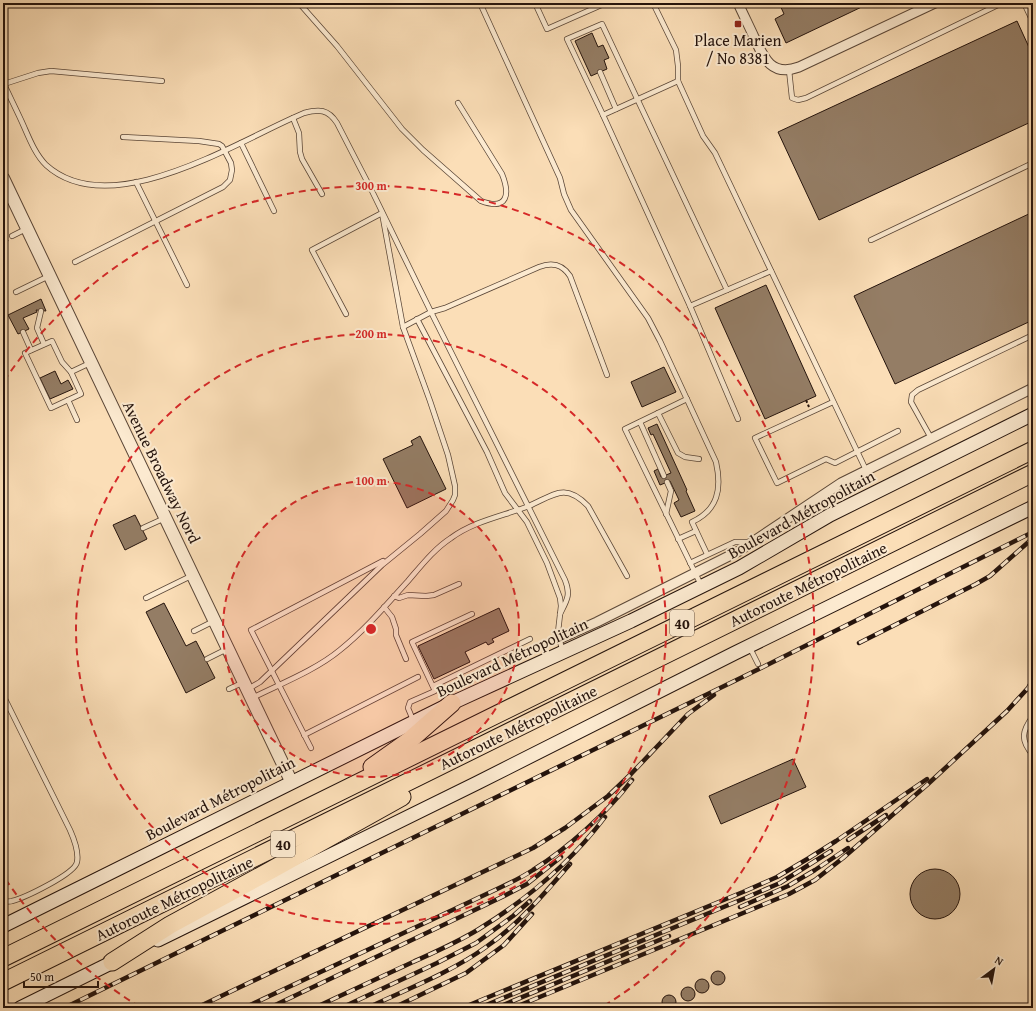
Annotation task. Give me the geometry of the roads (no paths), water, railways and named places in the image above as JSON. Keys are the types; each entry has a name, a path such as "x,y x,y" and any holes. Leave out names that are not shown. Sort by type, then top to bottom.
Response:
{"highway":[{"name":"Autoroute Métropolitaine","path":"3,958 1033,450"},
{"name":"Autoroute Métropolitaine","path":"3,982 1033,473"},
{"path":"332,796 410,740 452,702"},
{"path":"112,962 170,925 212,901 273,869 563,705"}],"main road":[{"name":"Boulevard Métropolitain","path":"3,926 452,702 631,621 702,586 762,555 830,515 1033,414"},
{"path":"20,1008 477,783 749,646 1033,507"}],"street":[{"path":"738,3 764,58 780,70 789,70 800,67 935,3"},
{"name":"Avenue Broadway Nord","path":"3,178 229,648 291,782"},
{"name":"Boulevard Métropolitain","path":"559,638 597,622 739,551 831,489 866,470 1033,388"}],"lane":[{"path":"299,3 337,46 402,129 423,150 482,201 492,205 499,204 506,195 507,189 505,181 458,102"},
{"path":"480,3 560,178 564,194 571,210 648,318 716,462 719,478 718,489 713,504 705,514 692,522 707,554"},
{"path":"535,3 547,29 606,3"},
{"path":"653,3 676,50 678,81 703,136 715,154 866,470"},
{"path":"789,70 792,98 798,100 802,99 1002,3"},
{"path":"1024,3 1033,22"},
{"path":"727,290 602,24 567,39 690,306 738,419"},
{"path":"162,81 52,71 38,73 4,83 33,147 47,166 67,178 93,185 125,185 181,169 224,151 304,113 318,110 327,112 333,117 529,506 568,588 568,597 560,614"},
{"path":"600,72 616,109"},
{"path":"603,115 678,81"},
{"path":"293,118 299,133 302,159 322,194"},
{"path":"75,262 223,187 230,180 232,170 231,163 219,144 213,142 123,137"},
{"path":"241,143 274,211"},
{"path":"871,240 1033,163"},
{"path":"136,182 187,285"},
{"path":"346,314 312,250 382,212"},
{"path":"248,689 260,682 392,557 446,511 454,500 455,486 448,455 403,327 382,212"},
{"path":"12,236 27,228"},
{"path":"403,327 431,312 451,305 546,264 554,264 561,267 570,276 607,375"},
{"path":"690,306 771,271"},
{"path":"16,292 50,276"},
{"path":"41,312 37,328 44,344"},
{"path":"418,319 487,452 505,493 527,522 547,563 560,598 559,638 564,652"},
{"path":"23,332 31,350"},
{"path":"931,438 911,402 912,395 918,390 1033,335"},
{"path":"52,341 62,362 71,372 81,394 51,408 25,353 31,350 52,341"},
{"path":"71,372 91,362"},
{"path":"687,399 625,429 702,586"},
{"path":"68,400 77,420"},
{"path":"833,402 756,438 777,483 826,459 835,463 898,431"},
{"path":"658,413 678,453 685,457 699,459"},
{"path":"640,422 664,476"},
{"path":"666,514 671,491 667,482"},
{"path":"229,689 248,689 278,685 327,660 357,635 428,558 450,538 481,522 529,506 560,492 567,492 581,499 591,512 627,576"},
{"path":"143,528 166,517"},
{"path":"678,539 696,531"},
{"path":"690,562 735,542 754,542"},
{"path":"311,748 251,630 392,557"},
{"path":"146,598 194,575"},
{"path":"394,596 399,598 408,595 434,595 459,584"},
{"path":"384,607 392,617 396,629 396,635 406,659"},
{"path":"414,721 408,711 410,702 435,691 412,642 472,614"},
{"path":"194,631 215,620"},
{"path":"433,686 530,639"},
{"path":"749,646 758,664"},
{"path":"207,659 229,648"},
{"path":"304,735 418,677"},
{"path":"3,695 70,830 74,842 77,862 72,870 60,879 13,901 3,901"},
{"path":"1033,716 1026,727 1024,739 1025,744 1033,755"}],"railway":[{"path":"64,1008 759,669 1033,532"},
{"path":"859,643 990,576 1033,538"},
{"path":"513,1008 789,894 815,880 843,858 928,784 1007,711 1028,688 1033,679"},
{"path":"196,1008 533,848 565,828 608,796 688,714 714,695"},
{"path":"462,1008 777,877 836,841 927,779"},
{"path":"244,1008 524,876 573,841 611,805 632,780"},
{"path":"848,840 886,815"},
{"path":"314,1008 455,943 497,918 531,893 563,865 592,834 605,817"},
{"path":"740,907 788,886 848,848"},
{"path":"479,1008 780,883 831,851"},
{"path":"269,1008 502,897 527,884 561,857"},
{"path":"367,1008 443,973 486,947 520,919 570,864"},
{"path":"341,1008 476,943 513,916 530,901"},
{"path":"393,1008 466,973 504,945 532,914"},
{"path":"496,1008 669,936"}],"place":[{"name":"Place Marien / No 8381","path":"738,24"}]}
